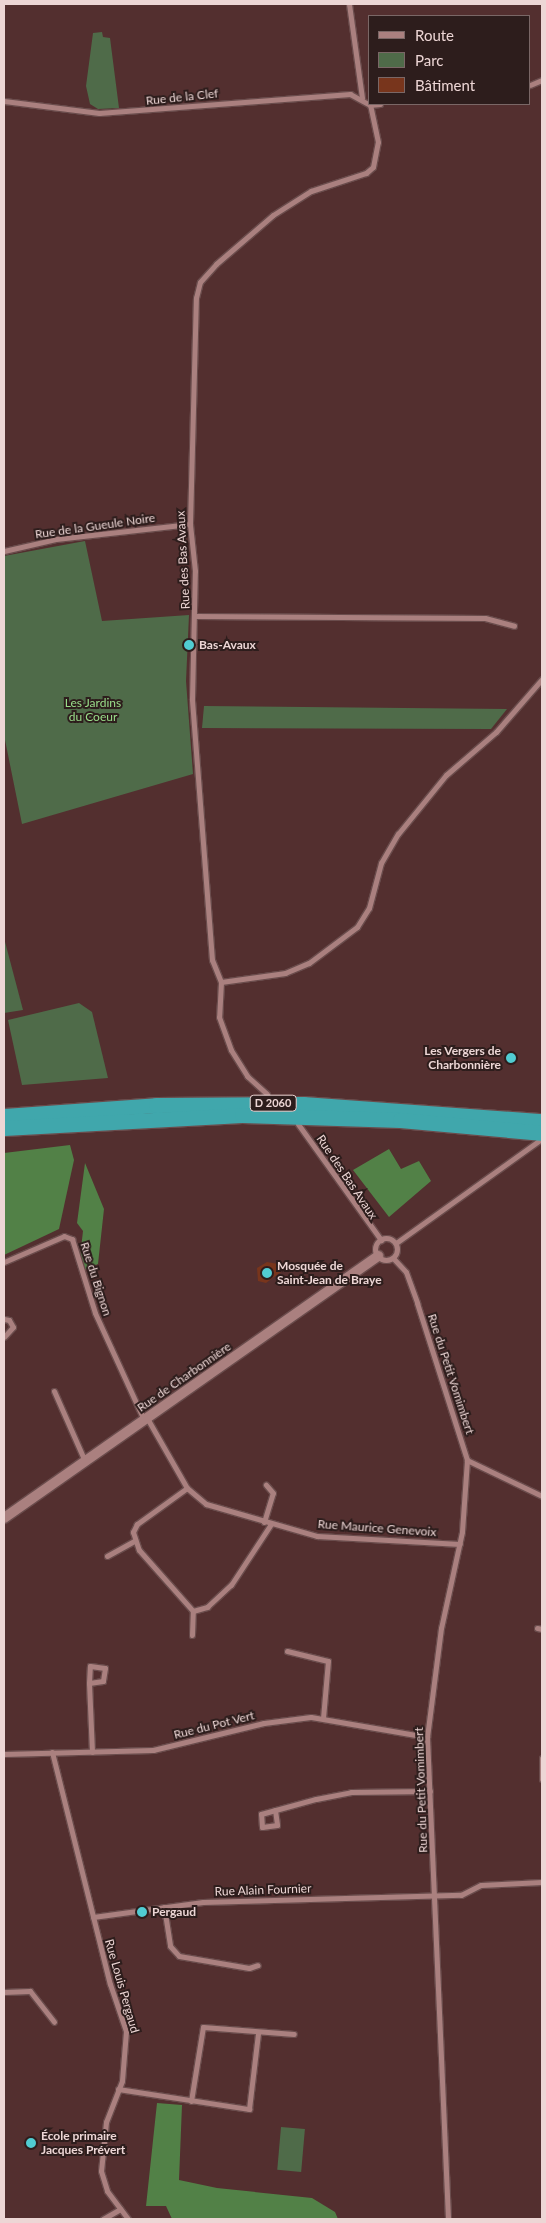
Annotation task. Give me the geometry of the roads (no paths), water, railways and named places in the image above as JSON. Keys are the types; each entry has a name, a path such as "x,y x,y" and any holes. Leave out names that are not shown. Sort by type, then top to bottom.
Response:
{"highway":[{"name":"D 2060","path":"4,1116 156,1105 294,1104 542,1121"},
{"name":"D 2060","path":"4,1128 242,1116 400,1120 541,1136"}],"street":[{"path":"349,4 362,98 368,103"},
{"name":"Rue de la Clef","path":"4,101 99,113 312,96 350,94 362,98"},
{"name":"Rue des Bas Avaux","path":"267,1094 248,1076 231,1050 219,1017 217,997 221,982 212,960 192,699 196,616 190,524 196,298 200,282 233,248 292,200 373,167 378,142 370,105"},
{"name":"Rue de la Gueule Noire","path":"4,551 56,540 190,524"},
{"path":"196,616 485,618 514,626"},
{"path":"221,982 285,973 309,963 352,932 365,917 381,863 398,834 446,776 496,732 542,679"},
{"name":"Rue des Bas Avaux","path":"298,1124 381,1240"},
{"path":"396,1243 381,1240 376,1246 378,1256 383,1260 393,1258 396,1243 541,1136"},
{"name":"Rue du Bignon","path":"4,1262 64,1236 72,1239 95,1313 145,1419"},
{"name":"Rue de Charbonnière","path":"4,1518 84,1459 145,1419 378,1256"},
{"name":"Rue du Petit Vomimbert","path":"393,1258 406,1272 467,1460 460,1544 441,1628 427,1737 448,2219"},
{"path":"4,1319 9,1320 13,1327 4,1337"},
{"path":"54,1391 84,1459"},
{"name":"Rue Maurice Genevoix","path":"145,1419 188,1488 201,1502 317,1536 460,1544"},
{"path":"467,1460 542,1496"},
{"path":"264,1522 273,1493 266,1485"},
{"path":"134,1541 137,1524 188,1488"},
{"path":"193,1611 207,1608 232,1585 271,1524"},
{"path":"107,1556 134,1541"},
{"path":"134,1541 193,1611 192,1635"},
{"path":"287,1651 328,1661 323,1718"},
{"path":"89,1682 92,1752"},
{"name":"Rue du Pot Vert","path":"4,1754 153,1750 264,1723 323,1718 427,1737"},
{"name":"Rue Louis Pergaud","path":"52,1752 93,1917 126,2031 118,2089 106,2122 101,2171 108,2191 128,2219"},
{"path":"542,1758 542,1779"},
{"path":"275,1810 351,1792 430,1791"},
{"name":"Rue Alain Fournier","path":"93,1917 204,1902 460,1895 481,1885 542,1882"},
{"path":"164,1907 170,1946 179,1956 249,1968 258,1965"},
{"path":"4,1992 30,1991 54,2022"},
{"path":"191,2101 203,2027 258,2033 265,2030 294,2034"},
{"path":"118,2089 191,2101 252,2107 258,2033"},
{"path":"103,2219 120,2209"}],"place":[{"name":"Bas-Avaux","path":"189,645"},
{"name":"Les Vergers de Charbonnière","path":"511,1058"},
{"name":"Mosquée de Saint-Jean de Braye","path":"267,1273"},
{"name":"Pergaud","path":"142,1912"},
{"name":"École primaire Jacques Prévert","path":"31,2143"}],"park label":[{"name":"Les Jardins du Coeur","path":"93,710"}]}
